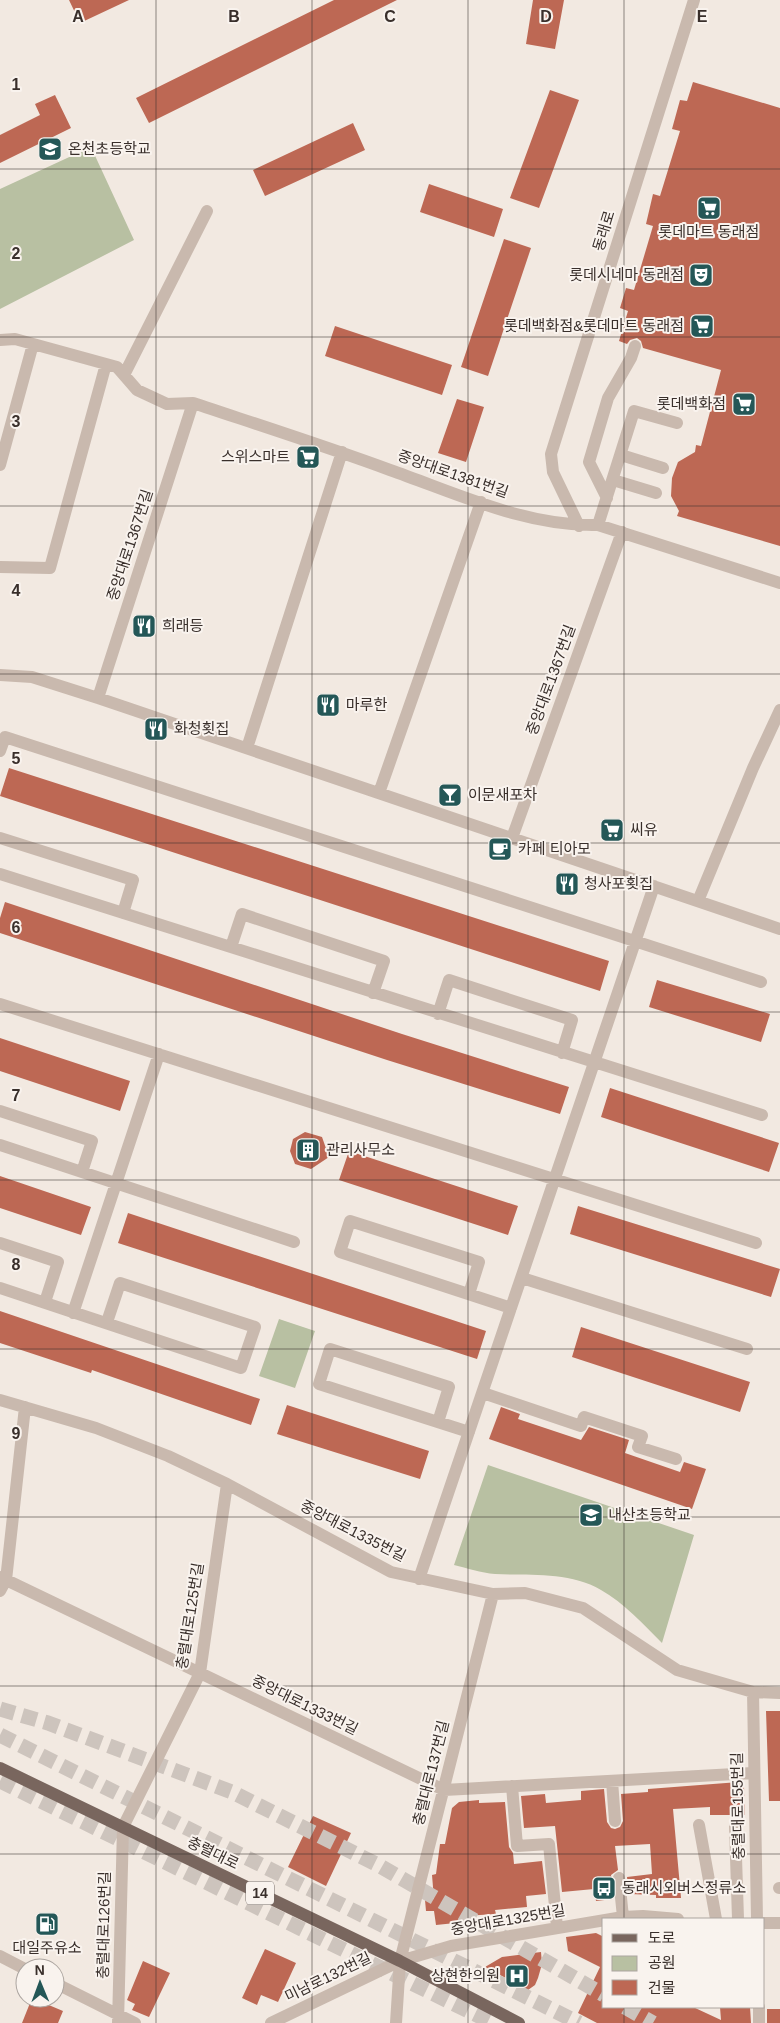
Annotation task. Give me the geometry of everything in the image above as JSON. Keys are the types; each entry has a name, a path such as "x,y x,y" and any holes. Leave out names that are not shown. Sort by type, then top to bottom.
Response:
{"main road":[{"name":"충렬대로","path":"0,1768 400,1960 519,2023"}],"street":[{"name":"동래로","path":"579,526 553,472 551,454 694,0"},
{"path":"124,375 207,211"},
{"name":"중앙대로1381번길","path":"0,340 15,339 117,367 137,390 167,404 192,403 342,452 534,519 579,526 598,525 780,583"},
{"path":"0,466 33,344"},
{"path":"607,498 589,462 608,398 631,358 635,346"},
{"path":"0,567 50,568 106,364"},
{"name":"중앙대로1367번길","path":"98,698 192,403"},
{"path":"598,525 634,410 677,423"},
{"path":"247,748 342,452"},
{"path":"621,455 663,468"},
{"path":"613,480 656,494"},
{"path":"379,793 481,502"},
{"name":"중앙대로1367번길","path":"512,838 622,532"},
{"path":"0,675 32,677 98,698 780,929"},
{"path":"698,901 753,768 780,710"},
{"path":"0,751 5,736 761,982"},
{"path":"0,838 133,880 123,913"},
{"path":"0,874 438,1014 762,1114"},
{"path":"420,1579 654,886"},
{"path":"231,947 242,914 384,961 374,993"},
{"path":"438,1014 449,980 572,1020 562,1053"},
{"path":"0,1004 756,1243"},
{"path":"73,1313 159,1054"},
{"path":"0,1111 92,1141 82,1172"},
{"path":"0,1145 294,1242"},
{"path":"468,1294 479,1262 350,1221 340,1252 468,1294 511,1308"},
{"path":"0,1243 58,1262 45,1302"},
{"path":"522,1278 747,1349"},
{"path":"0,1288 241,1368 255,1327 120,1283 107,1322"},
{"path":"438,1422 449,1387 330,1349 319,1384 469,1432"},
{"path":"483,1393 581,1426 584,1417 642,1436 638,1446 676,1459"},
{"name":"중앙대로1335번길","path":"0,1400 96,1428 168,1456 227,1484 391,1572 494,1594 525,1593 583,1608 677,1670 753,1692 780,1693"},
{"path":"2,1583 25,1407"},
{"name":"충렬대로125번길","path":"123,1827 200,1673 227,1484"},
{"name":"중앙대로1333번길","path":"2,1583 200,1673 444,1790 753,1773"},
{"name":"충렬대로137번길","path":"396,2023 400,1960 494,1594"},
{"name":"충렬대로155번길","path":"753,1692 757,1918"},
{"path":"612,1781 615,1822"},
{"path":"512,1786 516,1846 549,1844 557,1927"},
{"path":"699,1825 716,1918"},
{"path":"735,1826 738,1918"},
{"name":"충렬대로126번길","path":"118,2019 123,1827"},
{"path":"619,1878 623,1917"},
{"name":"중앙대로1325번길","path":"616,1918 643,1916 666,1918"},
{"name":"중앙대로1325번길","path":"400,1960 451,1946 602,1920"},
{"path":"765,1923 780,1923"},
{"path":"0,1956 15,1964"},
{"name":"미남로132번길","path":"271,2023 400,1960"},
{"path":"65,1990 118,2019 135,2023"},
{"path":"759,2008 759,2023"}],"green space":[{"path":"91,147 134,240 0,309 0,189"},
{"path":"279,1319 315,1331 295,1388 259,1376"},
{"path":"488,1465 694,1535 662,1643 618,1601 589,1584 563,1577 479,1572 454,1565"}],"building":[{"path":"69,0 129,0 80,23"},
{"path":"334,0 397,0 149,123 136,98"},
{"path":"533,0 564,0 555,49 526,44"},
{"name":"롯데백화점&롯데마트 동래점","path":"693,82 780,108 780,546 677,516 679,511 671,496 672,478 678,462 695,452 696,445 701,446 721,370 643,348 641,341 637,338 630,340 627,344 619,341 628,311 620,308 626,288 634,290 653,226 646,224 653,194 660,196 680,131 672,129 680,100 687,101"},
{"path":"550,90 579,100 539,208 510,198"},
{"path":"55,95 71,128 0,163 0,135 40,115 35,104"},
{"path":"353,123 365,150 265,196 253,170"},
{"path":"429,184 503,209 494,237 420,212"},
{"path":"504,239 531,248 488,376 461,367"},
{"path":"335,326 452,365 442,395 325,356"},
{"path":"457,399 484,407 466,462 438,453"},
{"path":"9,768 609,961 600,991 0,796"},
{"path":"5,902 402,1034 569,1087 560,1114 387,1060 0,933 0,918"},
{"path":"657,980 770,1014 761,1042 649,1007"},
{"path":"0,1038 130,1081 120,1111 0,1071"},
{"path":"610,1088 779,1143 769,1172 601,1117"},
{"name":"관리사무소","path":"305,1132 322,1137 329,1157 311,1169 295,1164 290,1151 293,1139"},
{"path":"349,1151 518,1206 508,1235 339,1180"},
{"path":"0,1176 91,1207 81,1235 0,1208"},
{"path":"578,1206 780,1269 771,1297 570,1234"},
{"path":"128,1213 486,1331 477,1359 118,1243"},
{"path":"0,1311 260,1399 251,1425 92,1370 91,1373 0,1343"},
{"path":"581,1327 750,1382 740,1412 572,1357"},
{"path":"287,1405 429,1451 420,1479 277,1434"},
{"path":"501,1407 520,1414 518,1419 581,1440 589,1427 629,1440 625,1453 680,1472 684,1462 706,1469 692,1509 489,1439"},
{"path":"766,1711 780,1711 780,1801 769,1801"},
{"path":"739,1782 744,1787 745,1815 710,1815 710,1807 673,1809 681,1898 656,1898 656,1895 629,1894 627,1877 652,1874 650,1844 615,1846 618,1870 611,1875 613,1899 596,1901 594,1889 562,1892 555,1826 524,1828 521,1796 545,1794 546,1803 581,1800 581,1791 604,1789 607,1822 611,1828 615,1829 620,1827 623,1821 621,1794 648,1792 648,1789"},
{"path":"479,1800 479,1803 505,1802 509,1847 513,1853 514,1864 542,1861 546,1894 526,1896 527,1907 495,1910 496,1914 464,1916 465,1922 436,1925 434,1911 426,1911 425,1900 434,1899 432,1875 436,1874 440,1844 445,1844 452,1808 459,1802"},
{"path":"313,1816 351,1833 326,1886 288,1867"},
{"path":"596,1933 602,1936 602,2008 695,2008 721,2020 720,2008 750,2008 751,2023 597,2023 578,2013 600,1967 568,1951 566,1937"},
{"path":"265,1949 296,1963 278,2002 261,1995 257,2005 242,1998"},
{"path":"541,1952 542,1964 538,1978 535,1985 528,1990 485,1967 502,1957"},
{"path":"143,1961 170,1973 149,2017 132,2010 135,2004 127,2000"},
{"path":"28,2008 56,2008 63,2011 58,2023 22,2023"},
{"path":"767,2009 780,2009 780,2023 767,2023"}],"tunnel":[{"path":"0,1709 48,1723 232,1792 378,1865 602,1994"},
{"path":"0,1735 579,2023"},
{"path":"0,1781 493,2023"},
{"path":"627,2008 653,2023"}],"place":[{"name":"온천초등학교","path":"50,149"},
{"name":"롯데마트 동래점","path":"709,208"},
{"name":"롯데시네마 동래점","path":"701,275"},
{"name":"롯데백화점&롯데마트 동래점","path":"702,326"},
{"name":"롯데백화점","path":"744,404"},
{"name":"스위스마트","path":"308,457"},
{"name":"희래등","path":"144,626"},
{"name":"마루한","path":"328,705"},
{"name":"화청횟집","path":"156,729"},
{"name":"이문새포차","path":"450,795"},
{"name":"씨유","path":"612,830"},
{"name":"카페 티아모","path":"500,849"},
{"name":"청사포횟집","path":"567,884"},
{"name":"관리사무소","path":"308,1150"},
{"name":"내산초등학교","path":"591,1515"},
{"name":"동래시외버스정류소","path":"604,1888"},
{"name":"대일주유소","path":"47,1924"},
{"name":"상현한의원","path":"517,1976"}]}
